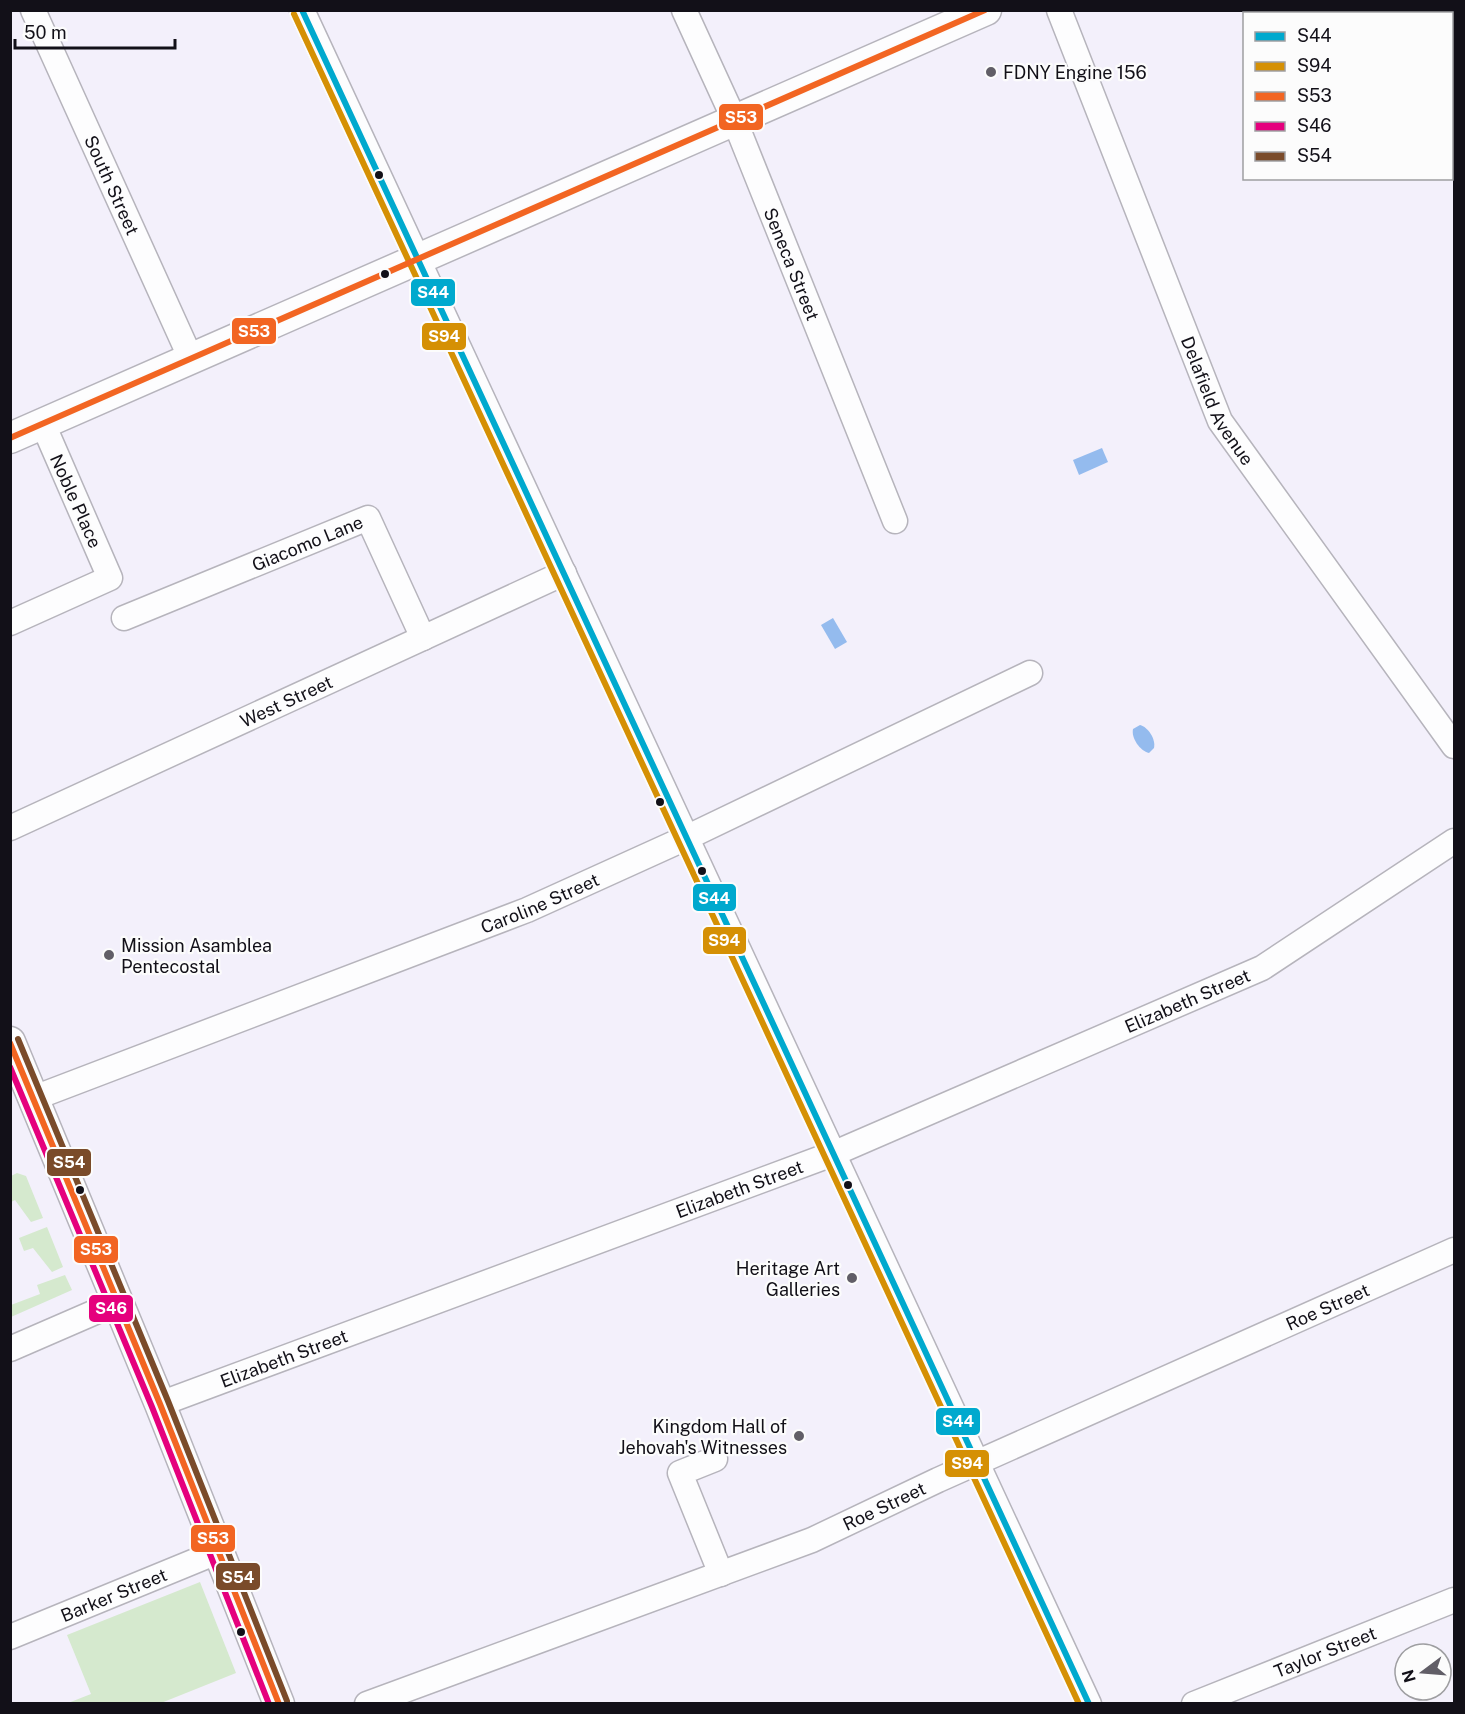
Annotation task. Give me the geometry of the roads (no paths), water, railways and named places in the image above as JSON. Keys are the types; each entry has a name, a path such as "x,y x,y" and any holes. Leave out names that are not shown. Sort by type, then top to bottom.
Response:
{"street":[{"name":"South Street","path":"33,10 191,359"},
{"path":"302,10 835,1152 1089,1704"},
{"name":"Seneca Street","path":"684,10 734,119 895,521"},
{"path":"10,438 986,10"},
{"name":"Delafield Avenue","path":"1059,10 1220,421 1455,746"},
{"name":"Noble Place","path":"10,623 110,578 43,424"},
{"name":"Giacomo Lane","path":"124,618 368,518 423,638"},
{"name":"West Street","path":"10,828 564,573"},
{"name":"Caroline Street","path":"34,1098 527,910 688,837 1030,673"},
{"name":"Elizabeth Street","path":"160,1404 835,1152 1262,968 1455,841"},
{"path":"10,1042 116,1303 160,1404 279,1704"},
{"name":"Roe Street","path":"367,1704 812,1540 1455,1250"},
{"path":"10,1349 116,1303"},
{"path":"715,1459 680,1473 721,1574"},
{"name":"Barker Street","path":"10,1636 217,1552"},
{"name":"Taylor Street","path":"1194,1704 1455,1600"}],"water":[{"path":"1102,448 1108,462 1079,475 1073,460"},
{"path":"833,618 847,642 835,649 821,625"},
{"path":"1140,725 1153,737 1154,748 1149,753 1139,747 1133,736 1133,729"}],"place":[{"name":"FDNY Engine 156","path":"991,72"},
{"name":"Mission Asamblea Pentecostal","path":"109,955"},
{"name":"Heritage Art Galleries","path":"852,1278"},
{"name":"Kingdom Hall of Jehovah's Witnesses","path":"799,1436"}]}
